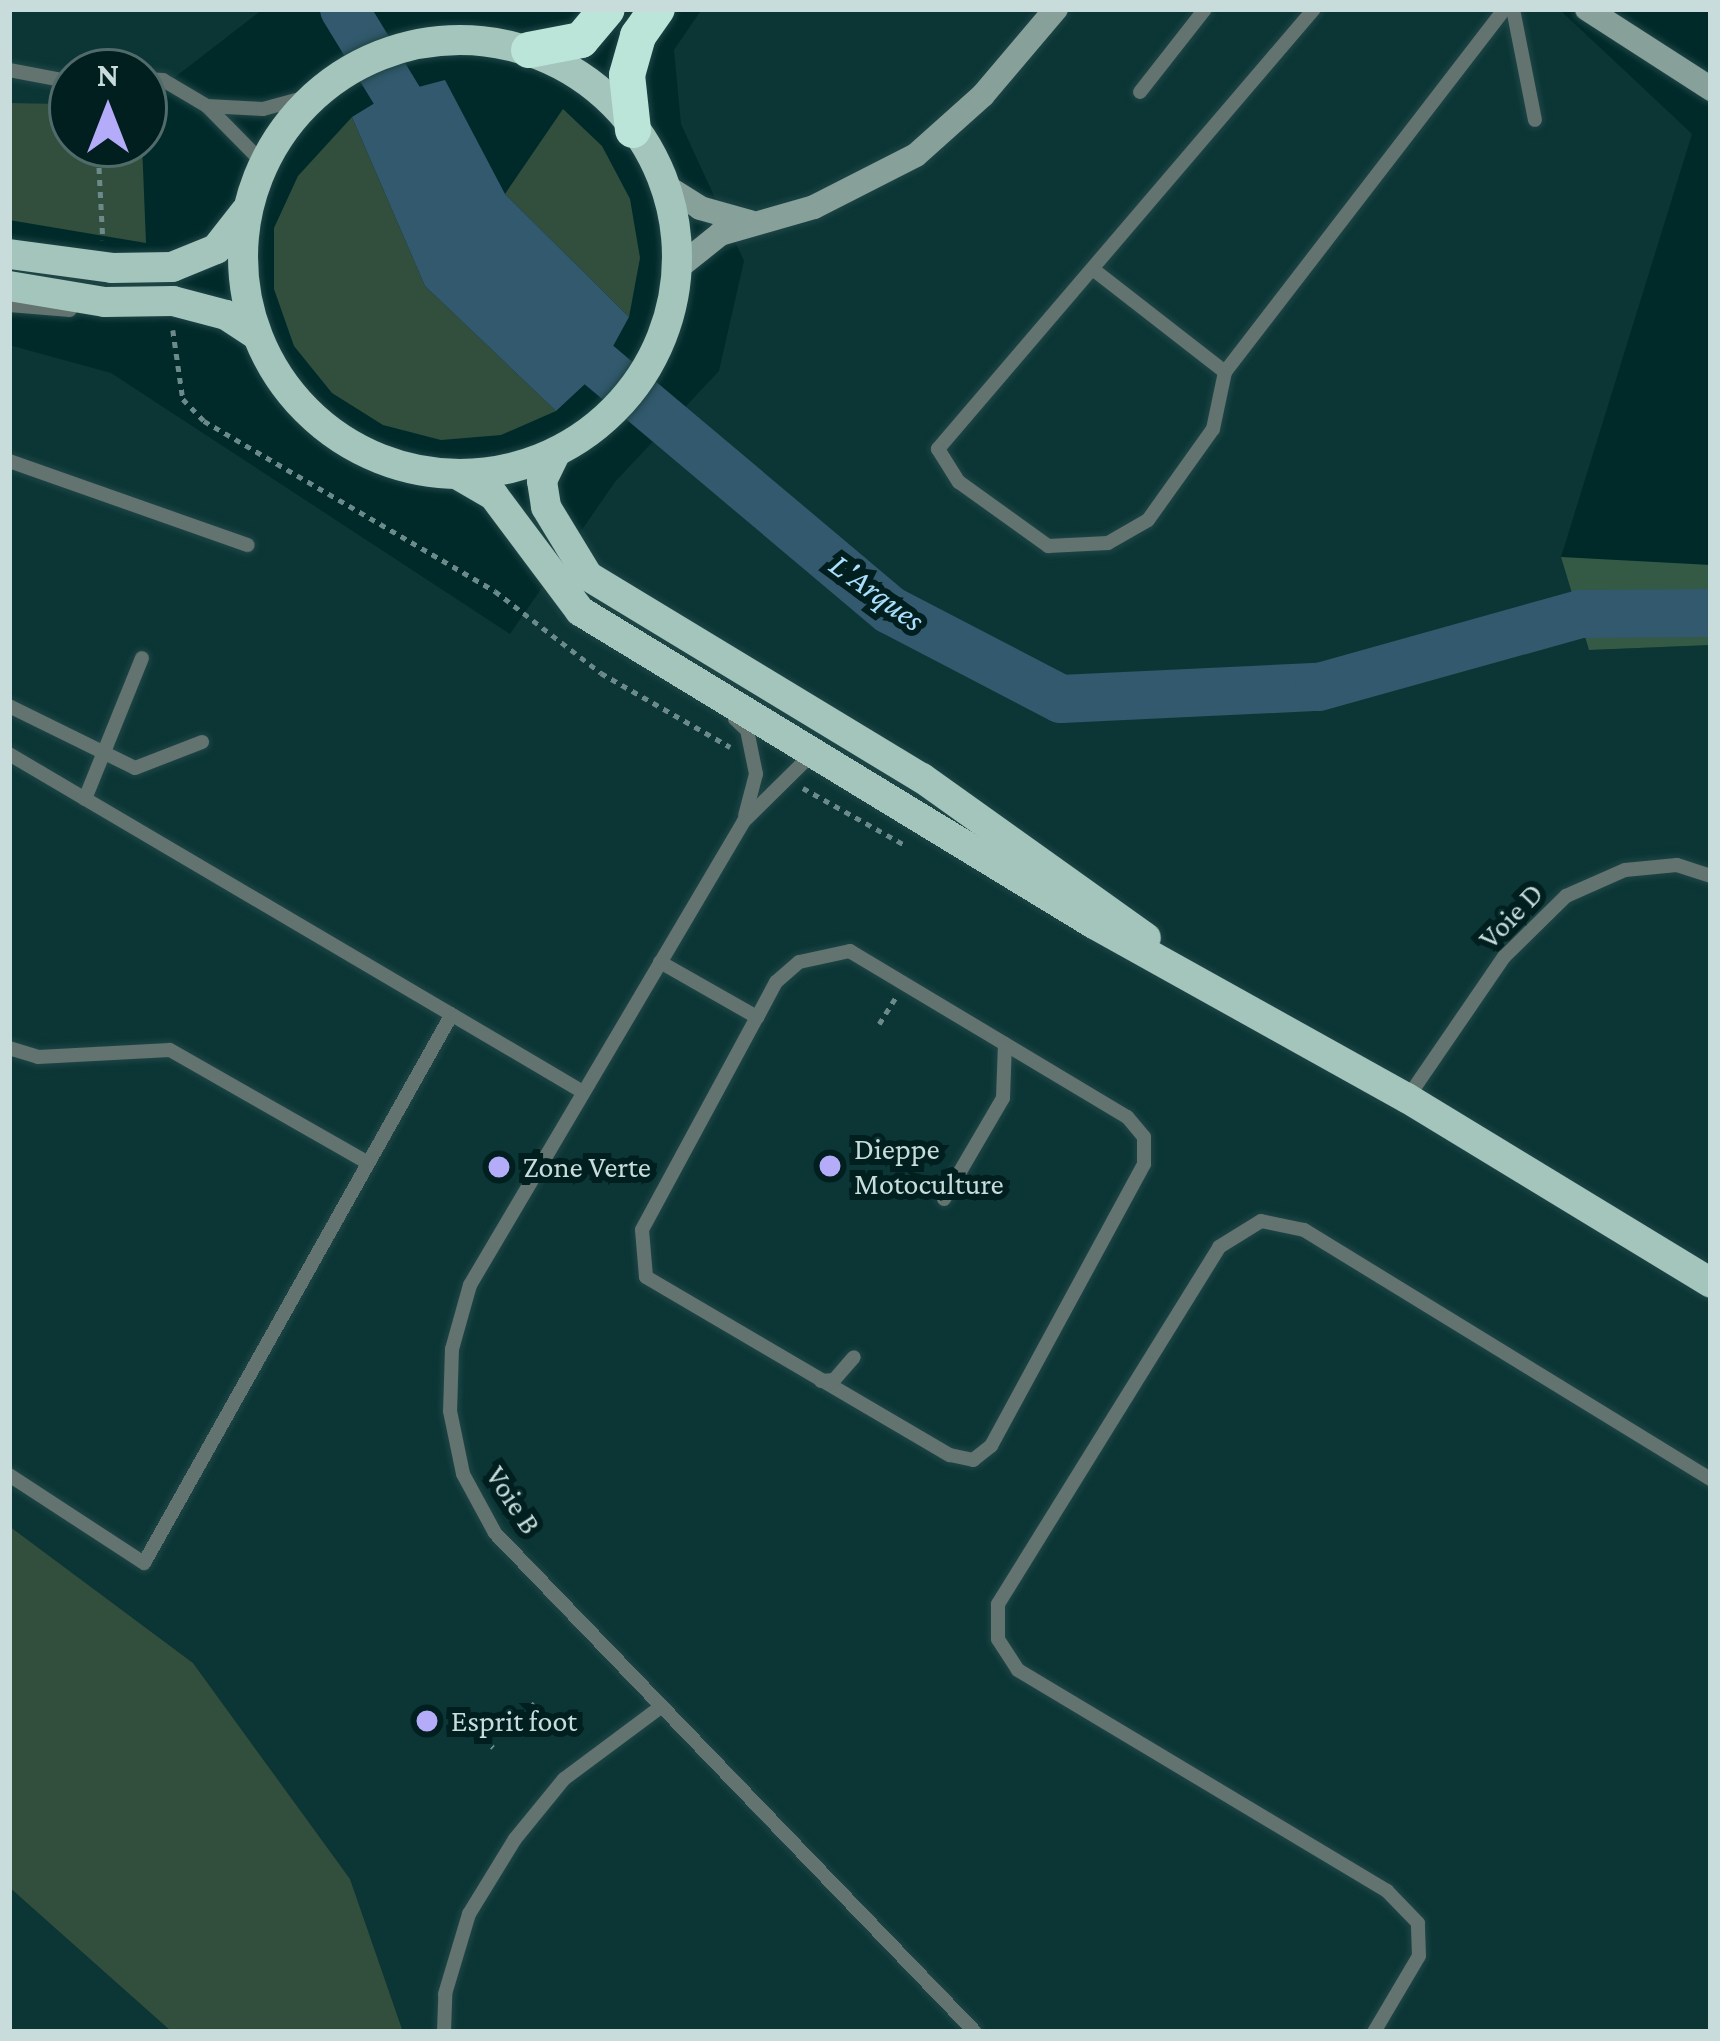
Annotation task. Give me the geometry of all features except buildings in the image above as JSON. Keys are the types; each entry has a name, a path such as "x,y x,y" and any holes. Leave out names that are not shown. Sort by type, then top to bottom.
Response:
{"highway":[{"path":"529,50 581,40 607,9"},
{"path":"634,130 627,75 638,36 657,9"}],"main road":[{"path":"679,267 720,234 830,201 916,155 983,95 1056,9"},
{"path":"1587,9 1711,89"},
{"path":"1176,967 1086,888 922,778 588,576 546,507 542,481 568,443 636,386 668,319 679,267 667,187 634,130 588,82 529,50 433,41 382,51 318,94 263,163 249,208 243,286 254,334 292,398 349,445 387,467 460,476 494,496 580,611 824,753 1282,1034 1407,1098 1711,1283"},
{"path":"667,187 700,208 753,222"},
{"path":"9,254 112,268 172,267 216,249 249,208"},
{"path":"9,286 105,302 172,301 226,315 254,334"},
{"path":"460,476 568,443"}],"lane":[{"path":"1140,92 1205,9"},
{"path":"1314,9 938,449 958,482 1048,546 1108,542 1148,520 1213,430 1225,372 1509,9"},
{"path":"1509,9 1535,120"},
{"path":"9,70 48,77"},
{"path":"168,83 207,106 263,163"},
{"path":"207,106 263,109 318,94"},
{"path":"1094,270 1225,372"},
{"path":"9,305 111,312 160,310 172,301"},
{"path":"9,461 248,545"},
{"name":"Voie B","path":"580,611 611,641 747,730 756,775 744,821"},
{"path":"85,799 106,757 142,658"},
{"path":"9,706 135,768 202,742"},
{"name":"Voie B","path":"824,753 802,758 744,821 470,1285 452,1349 450,1412 463,1474 495,1533 658,1709 974,2032"},
{"path":"9,754 583,1092"},
{"name":"Voie D","path":"1407,1098 1504,957 1566,896 1625,870 1677,865 1711,876"},
{"path":"832,950 850,951 904,983 1127,1117 1148,1150 1002,1426 983,1454 964,1460 658,1287 641,1267 642,1230 786,972 832,950"},
{"path":"660,962 757,1017"},
{"path":"9,1475 144,1563 452,1015"},
{"path":"944,1199 1003,1098 1006,1044"},
{"path":"9,1048 38,1057 170,1050 368,1163"},
{"path":"1374,2032 1419,1956 1418,1923 1387,1891 1018,1670 998,1639 998,1604 1219,1247 1261,1221 1304,1230 1711,1479"},
{"path":"821,1381 834,1380 854,1357"},
{"path":"444,2032 446,1994 469,1914 515,1839 564,1779 658,1709"}],"path":[{"path":"99,168 103,243"},
{"path":"879,1024 904,983"},
{"path":"465,1722 493,1747"}],"shaded area":[{"path":"9,9 263,9 168,82 168,48 48,48 48,104 9,103"},
{"path":"702,9 1559,9 1692,134 1561,557 1589,650 1711,645 1711,2032 403,2032 350,1879 193,1663 9,1526 9,345 111,373 510,634 615,482 719,371 744,261 681,124 674,50"},
{"path":"445,80 505,194 629,317 600,370 556,411 425,286 352,117 388,95"},
{"path":"9,1887 172,2032 9,2032"}],"green space":[{"path":"9,103 48,104 48,168 143,168 146,243 9,220"},
{"path":"563,109 602,146 630,199 640,258 629,317 505,194"},
{"path":"352,117 425,286 556,411 501,435 441,440 383,425 332,393 294,346 274,289 274,228 298,176"},
{"path":"1561,557 1711,565 1711,645 1589,650"},
{"path":"9,1526 193,1663 350,1879 403,2032 172,2032 9,1887"}],"waterway":[{"name":"L'Arques","path":"344,9 430,150"},
{"name":"L'Arques","path":"555,328 890,610 1061,699 1319,687 1580,614 1711,613"}],"place":[{"name":"Dieppe Motoculture","path":"830,1166"},
{"name":"Zone Verte","path":"499,1167"},
{"name":"Esprit foot","path":"427,1721"}]}
